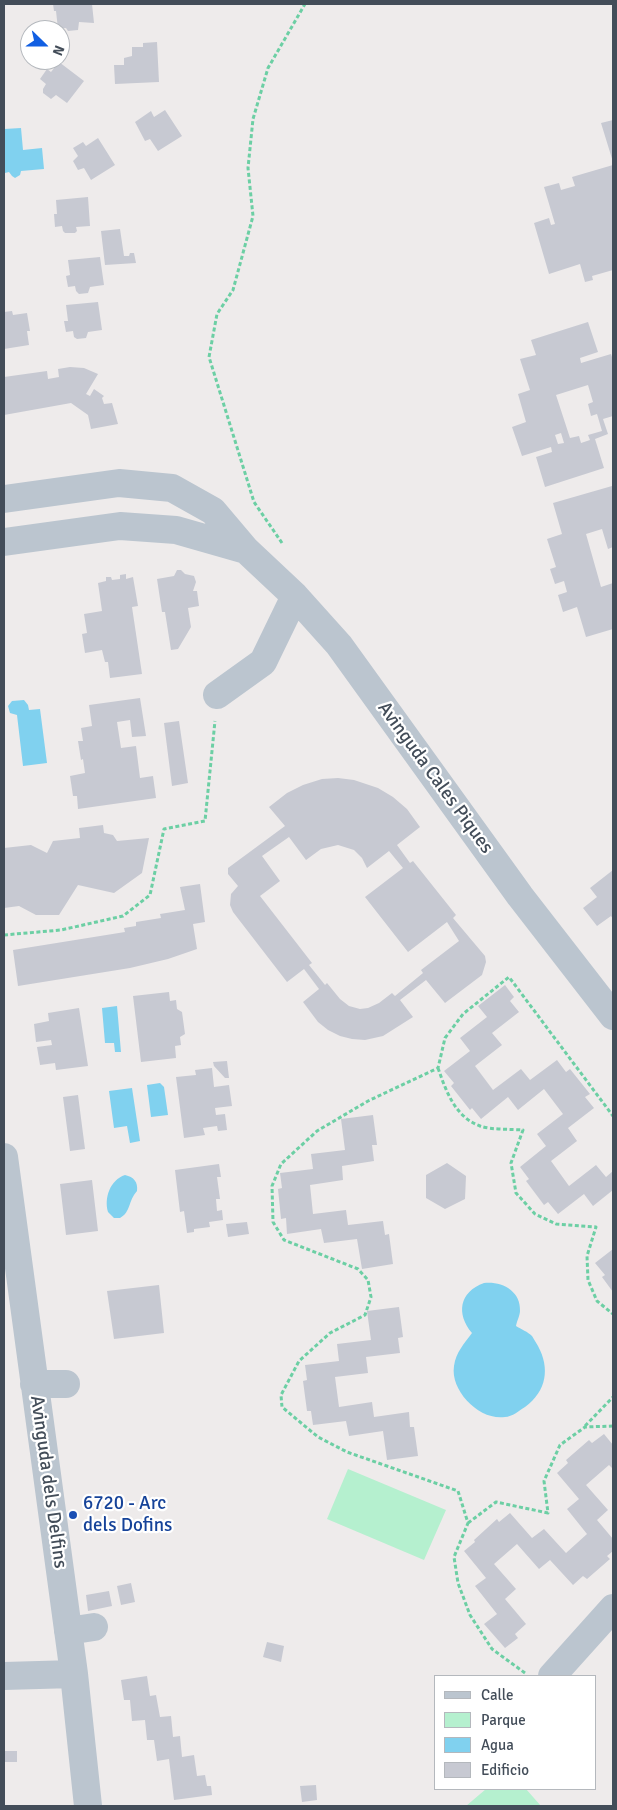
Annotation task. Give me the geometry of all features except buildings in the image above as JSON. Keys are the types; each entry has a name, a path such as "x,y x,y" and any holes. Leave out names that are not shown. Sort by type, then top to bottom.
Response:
{"street":[{"name":"Avinguda Cales Piques","path":"4,499 119,484 172,488 213,510 246,550 295,596 339,645 520,896 613,1016"},
{"name":"Avinguda Cales Piques","path":"4,542 120,526 176,530 246,550"},
{"path":"217,695 263,662 295,596"},
{"name":"Avinguda dels Delfins","path":"4,1157 34,1384 81,1629 74,1674 88,1806"},
{"path":"34,1384 66,1384"},
{"path":"553,1675 613,1608"},
{"path":"4,1676 74,1674"}],"path":[{"path":"286,548 254,502 209,357 217,314 233,290 253,216 248,168 253,119 268,68 305,4"},
{"path":"4,935 60,930 123,916 150,895 164,829 205,820 217,695"},
{"path":"613,1116 510,977 463,1014 445,1038 438,1068 448,1096 464,1117 481,1126 523,1130 511,1163 516,1193 535,1214 556,1224 596,1227 587,1256 588,1280 597,1301 613,1314"},
{"path":"438,1068 368,1101 317,1131 281,1164 272,1186 273,1222 284,1240 358,1270 368,1280 371,1296 364,1315 330,1334 299,1361 281,1395 282,1407 318,1438 346,1452 458,1491 468,1523"},
{"path":"529,1675 492,1649 470,1615 458,1583 454,1557 468,1523 496,1502 548,1513 544,1481 560,1445 585,1427 613,1397"},
{"path":"585,1427 613,1426"}],"green space":[{"path":"348,1469 446,1510 424,1560 327,1519"},
{"path":"485,1790 527,1790 541,1806 466,1806"}],"water":[{"path":"21,128 23,150 42,148 44,169 21,171 20,175 15,178 9,172 5,173 4,129"},
{"path":"24,700 29,710 40,709 47,763 23,766 17,715 10,713 8,706 12,701"},
{"path":"117,1006 121,1052 115,1052 114,1043 105,1043 102,1008"},
{"path":"160,1083 164,1087 168,1115 151,1117 147,1085"},
{"path":"132,1088 140,1141 130,1143 127,1126 114,1128 109,1091"},
{"path":"125,1175 135,1180 137,1191 124,1216 114,1218 108,1212 107,1207 109,1190 115,1181"},
{"path":"484,1283 504,1286 514,1293 520,1311 516,1326 532,1336 542,1354 544,1363 544,1379 538,1394 525,1407 508,1417 495,1417 477,1409 462,1394 454,1376 457,1356 472,1333 464,1318 463,1304 469,1292"}],"place":[{"name":"6720 - Arc dels Dofins","path":"73,1515"}]}
